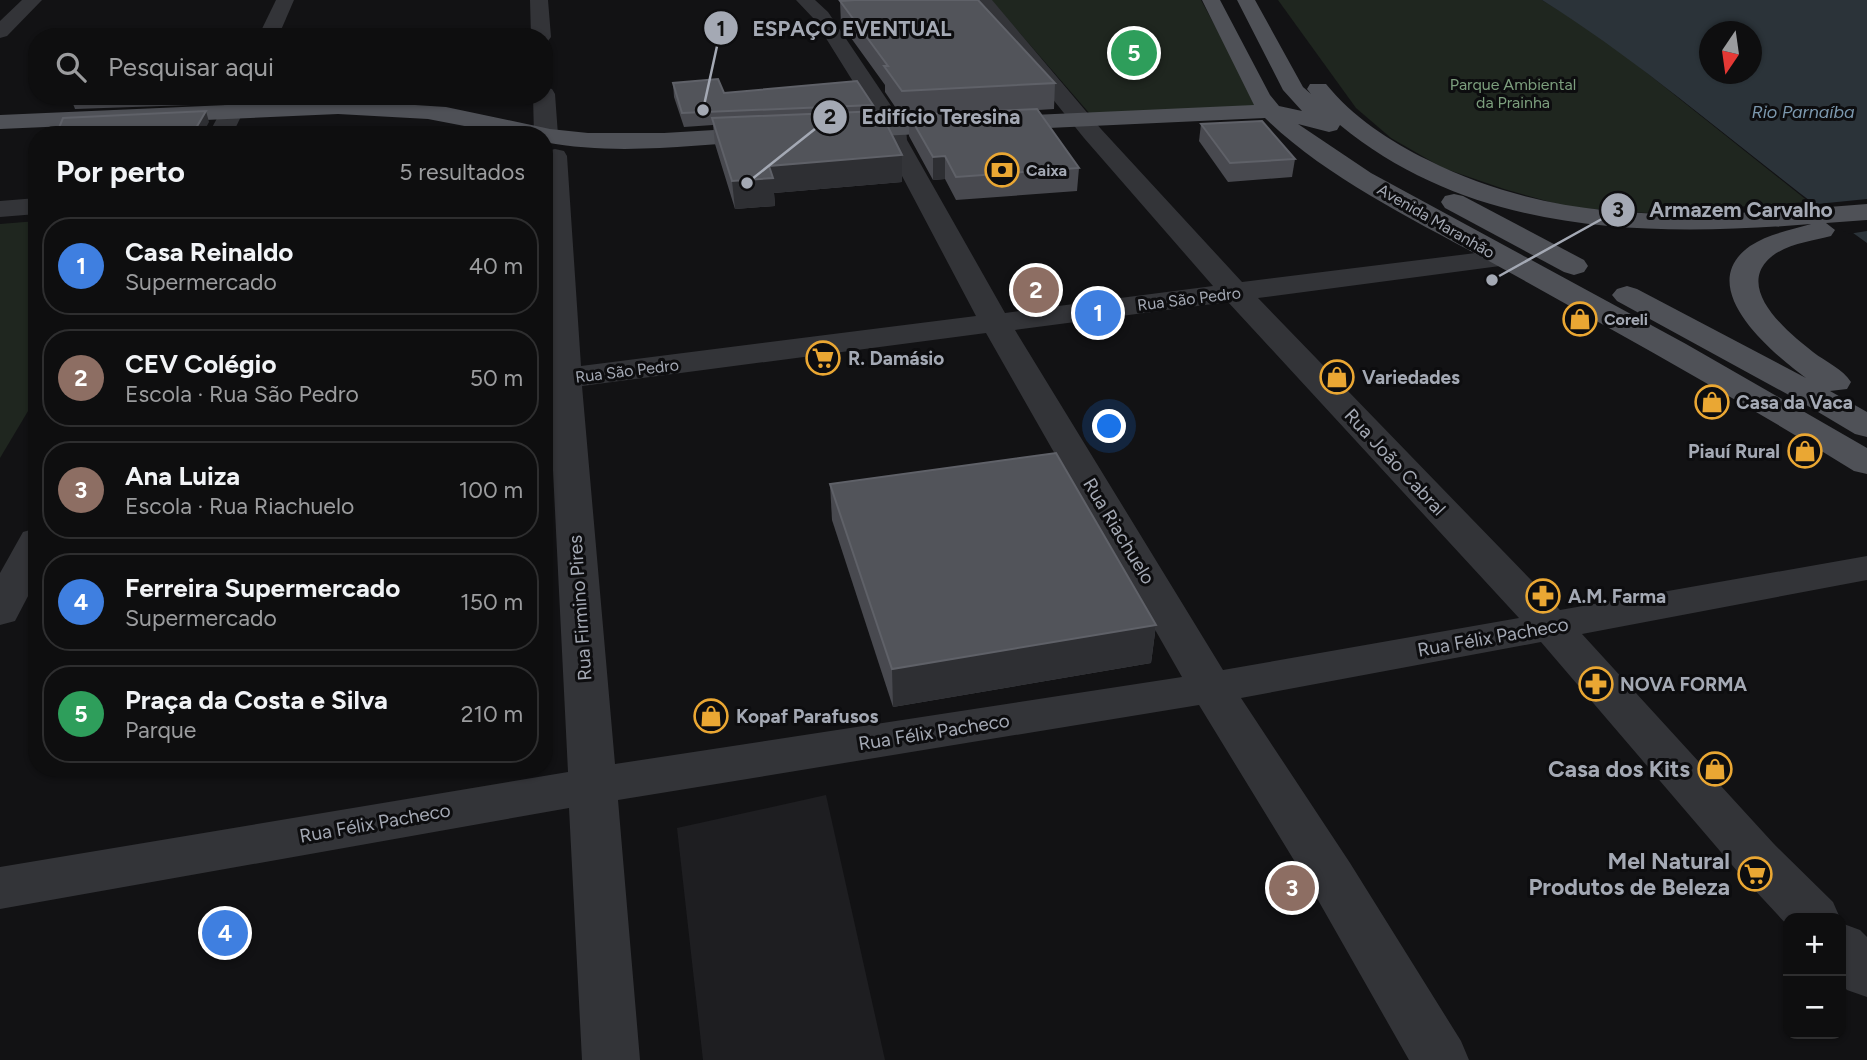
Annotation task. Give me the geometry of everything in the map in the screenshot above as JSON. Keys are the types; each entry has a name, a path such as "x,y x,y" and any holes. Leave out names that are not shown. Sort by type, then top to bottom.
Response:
{"main road":[{"name":"Avenida Maranhão","path":"1210,0 1260,98 1295,109 1326,123 1379,160 1810,393 1867,428"},
{"name":"Avenida Maranhão","path":"1250,6 1295,109 1331,159 1500,258 1767,402 1867,463"},
{"path":"95,126 320,107 409,109 470,126"},
{"path":"815,138 1088,126 1295,109 1373,139 1419,167 1478,193 1539,211 1586,219 1656,224 1867,212"},
{"path":"0,122 230,116 384,118 447,126"},
{"path":"0,133 28,131"},
{"path":"553,148 788,139"},
{"path":"1867,220 1776,244 1756,254 1746,267 1743,285 1750,304 1762,322 1781,342 1801,360 1867,401"}],"street":[{"path":"0,32 33,0"},
{"path":"272,28 285,0"},
{"path":"540,0 541,28"},
{"name":"Rua Riachuelo","path":"806,0 821,16 894,134 996,324 1211,688 1332,878 1440,1060"},
{"name":"Rua João Cabral","path":"982,0 1088,126 1236,293 1552,627 1756,858 1809,913"},
{"name":"Rua Firmino Pires","path":"545,105 547,126"},
{"path":"0,209 28,207"},
{"name":"Rua São Pedro","path":"555,380 1500,258"},
{"name":"Rua Firmino Pires","path":"553,303 555,380 592,786 611,1060"},
{"path":"0,611 28,557"},
{"name":"Rua Félix Pacheco","path":"0,888 592,786 1211,688 1867,568"},
{"path":"1846,951 1867,973"}],"shaded area":[{"path":"826,795 885,1060 703,1060 677,828"}],"green space":[{"path":"991,0 1201,0 1259,107 1090,114"},
{"name":"Parque Ambiental da Prainha","path":"1278,0 1542,0 1602,37 1809,202 1647,213 1568,207 1443,168 1391,138 1356,108"},
{"path":"28,222 28,411 0,458 0,224"}],"water":[{"name":"Rio Parnaíba","path":"1542,0 1867,0 1867,243 1826,213 1626,57"}],"pier":[{"path":"1867,199 1867,231 1848,234 1807,205"}],"building":[{"path":"978,0 1055,83 902,91 884,66 888,66 840,1"},
{"path":"718,79 724,93 857,81 873,105 682,113 673,83"},
{"path":"1037,109 1079,168 956,177 945,156 933,157 909,115"},
{"path":"206,111 197,126 60,126 63,118"},
{"path":"880,111 902,155 769,166 773,178 732,181 712,118"},
{"path":"1262,121 1295,159 1230,163 1201,124"},
{"path":"1056,453 1156,625 892,669 830,484"}],"place":[{"name":"Praça da Costa e Silva","path":"1134,53"},
{"name":"ESPAÇO EVENTUAL","path":"703,110"},
{"name":"Caixa","path":"1002,170"},
{"name":"Edifício Teresina","path":"747,183"},
{"name":"Armazem Carvalho","path":"1492,280"},
{"name":"CEV Colégio","path":"1036,290"},
{"name":"Casa Reinaldo","path":"1098,313"},
{"name":"Coreli","path":"1580,319"},
{"name":"R. Damásio","path":"823,358"},
{"name":"Variedades","path":"1337,377"},
{"name":"Casa da Vaca","path":"1712,402"},
{"name":"Piauí Rural","path":"1805,451"},
{"name":"A.M. Farma","path":"1543,596"},
{"name":"NOVA FORMA","path":"1596,684"},
{"name":"Kopaf Parafusos","path":"711,716"},
{"name":"Casa dos Kits","path":"1715,769"},
{"name":"Mel Natural Produtos de Beleza","path":"1755,874"},
{"name":"Ana Luiza","path":"1292,888"},
{"name":"Ferreira Supermercado","path":"225,933"}]}
